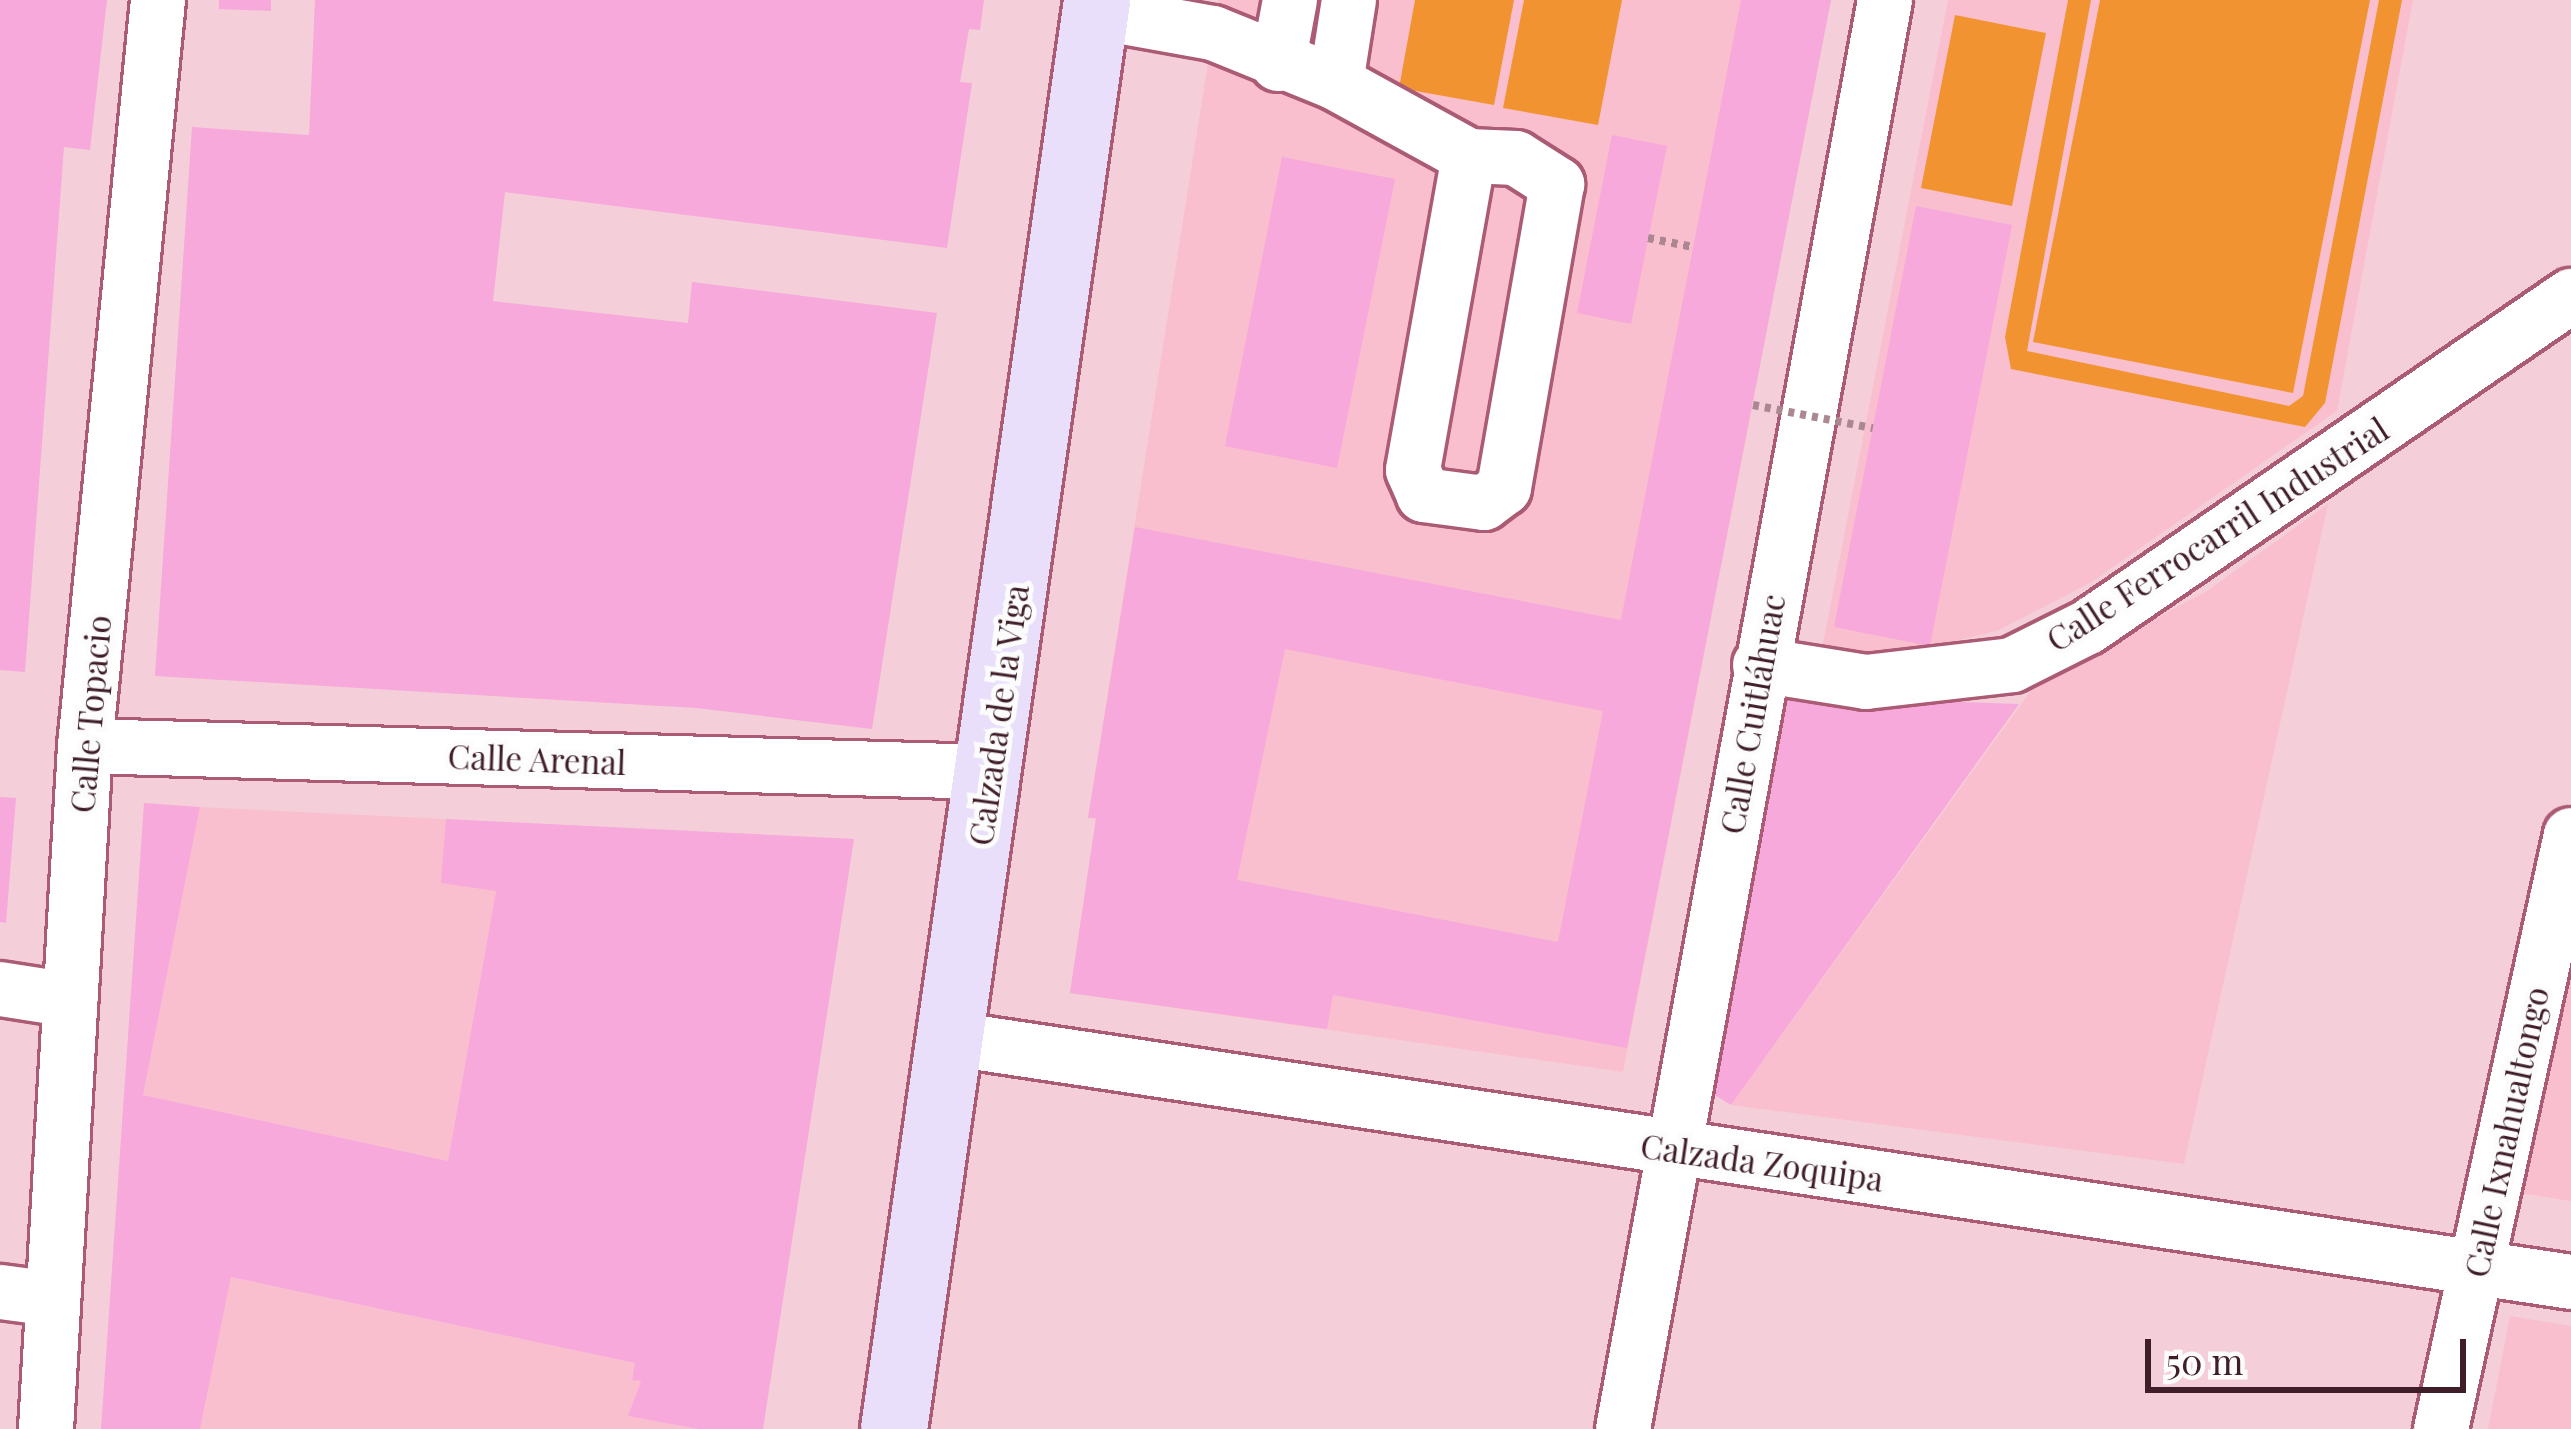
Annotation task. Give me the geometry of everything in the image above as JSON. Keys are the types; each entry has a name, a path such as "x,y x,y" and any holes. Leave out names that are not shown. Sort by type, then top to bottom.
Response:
{"main road":[{"name":"Calzada de la Viga","path":"895,1429 1096,6"}],"street":[{"name":"Calle Topacio","path":"46,1429 85,746 158,0"},
{"path":"1278,64 1290,0"},
{"path":"1336,83 1348,0"},
{"name":"Calle Cuitláhuac","path":"1623,1429 1679,1150 1760,665 1886,0"},
{"path":"1096,6 1213,33 1278,64 1336,83 1469,156 1516,158 1557,184 1504,488 1484,503 1424,495 1413,470 1469,156"},
{"name":"Calle Ferrocarril Industrial","path":"1760,665 1866,682 2012,665 2088,627 2571,296"},
{"name":"Calle Arenal","path":"85,746 990,772"},
{"name":"Calle Ixnahualtongo","path":"2441,1429 2571,835"},
{"path":"0,989 70,1000"},
{"name":"Calzada Zoquipa","path":"953,1039 2571,1282"},
{"path":"0,1292 53,1299"}],"path":[{"path":"1648,238 1693,247"},
{"path":"1753,405 1873,428"}],"shaded area":[{"path":"1218,0 1831,0 1623,1072 1070,993 1096,819 1088,818"},
{"path":"1415,0 1514,0 1494,105 1399,88"},
{"path":"1524,0 1622,0 1598,125 1503,108"},
{"path":"1948,0 2413,0 2337,411 2090,583 1999,630 1913,652 1821,654"},
{"path":"2068,0 2091,0 2027,351 2289,406 2303,396 2379,0 2402,0 2325,403 2305,427 2011,369 2005,337"},
{"path":"2100,0 2370,0 2293,393 2033,342"},
{"path":"1955,15 2046,33 2012,206 1921,188"},
{"path":"2328,504 2184,1164 1731,1105 2038,681 2207,591"},
{"path":"200,807 446,819 496,891 448,1161 143,1095"},
{"path":"2571,960 2571,1201 2519,1193"},
{"path":"231,1277 635,1363 632,1379 641,1381 628,1416 698,1429 200,1429"},
{"path":"2510,1316 2571,1326 2571,1429 2488,1429"}],"building":[{"path":"0,0 107,0 90,150 64,147 25,672 0,670"},
{"path":"219,0 271,0 271,11 219,9"},
{"path":"315,0 984,0 980,30 969,29 960,82 972,83 947,248 505,192 493,301 688,323 692,282 937,313 872,729 696,708 155,676 192,127 309,135"},
{"path":"1741,0 1831,0 1627,1048 1333,995 1327,1029 1070,993 1096,818 1088,818 1135,527 1621,620","holes":["1285,649 1603,711 1558,942 1237,880"]},
{"path":"1612,135 1667,146 1631,324 1577,313"},
{"path":"1282,157 1395,179 1337,468 1225,446"},
{"path":"1916,206 2012,225 1930,646 1834,627"},
{"path":"1786,696 2019,704 1731,1105 1710,1092"},
{"path":"0,797 16,798 6,923 0,922"},
{"path":"144,803 200,807 143,1095 448,1161 496,891 441,883 446,819 854,839 763,1429 698,1429 628,1416 641,1381 632,1380 635,1363 231,1277 200,1429 101,1429"}]}
